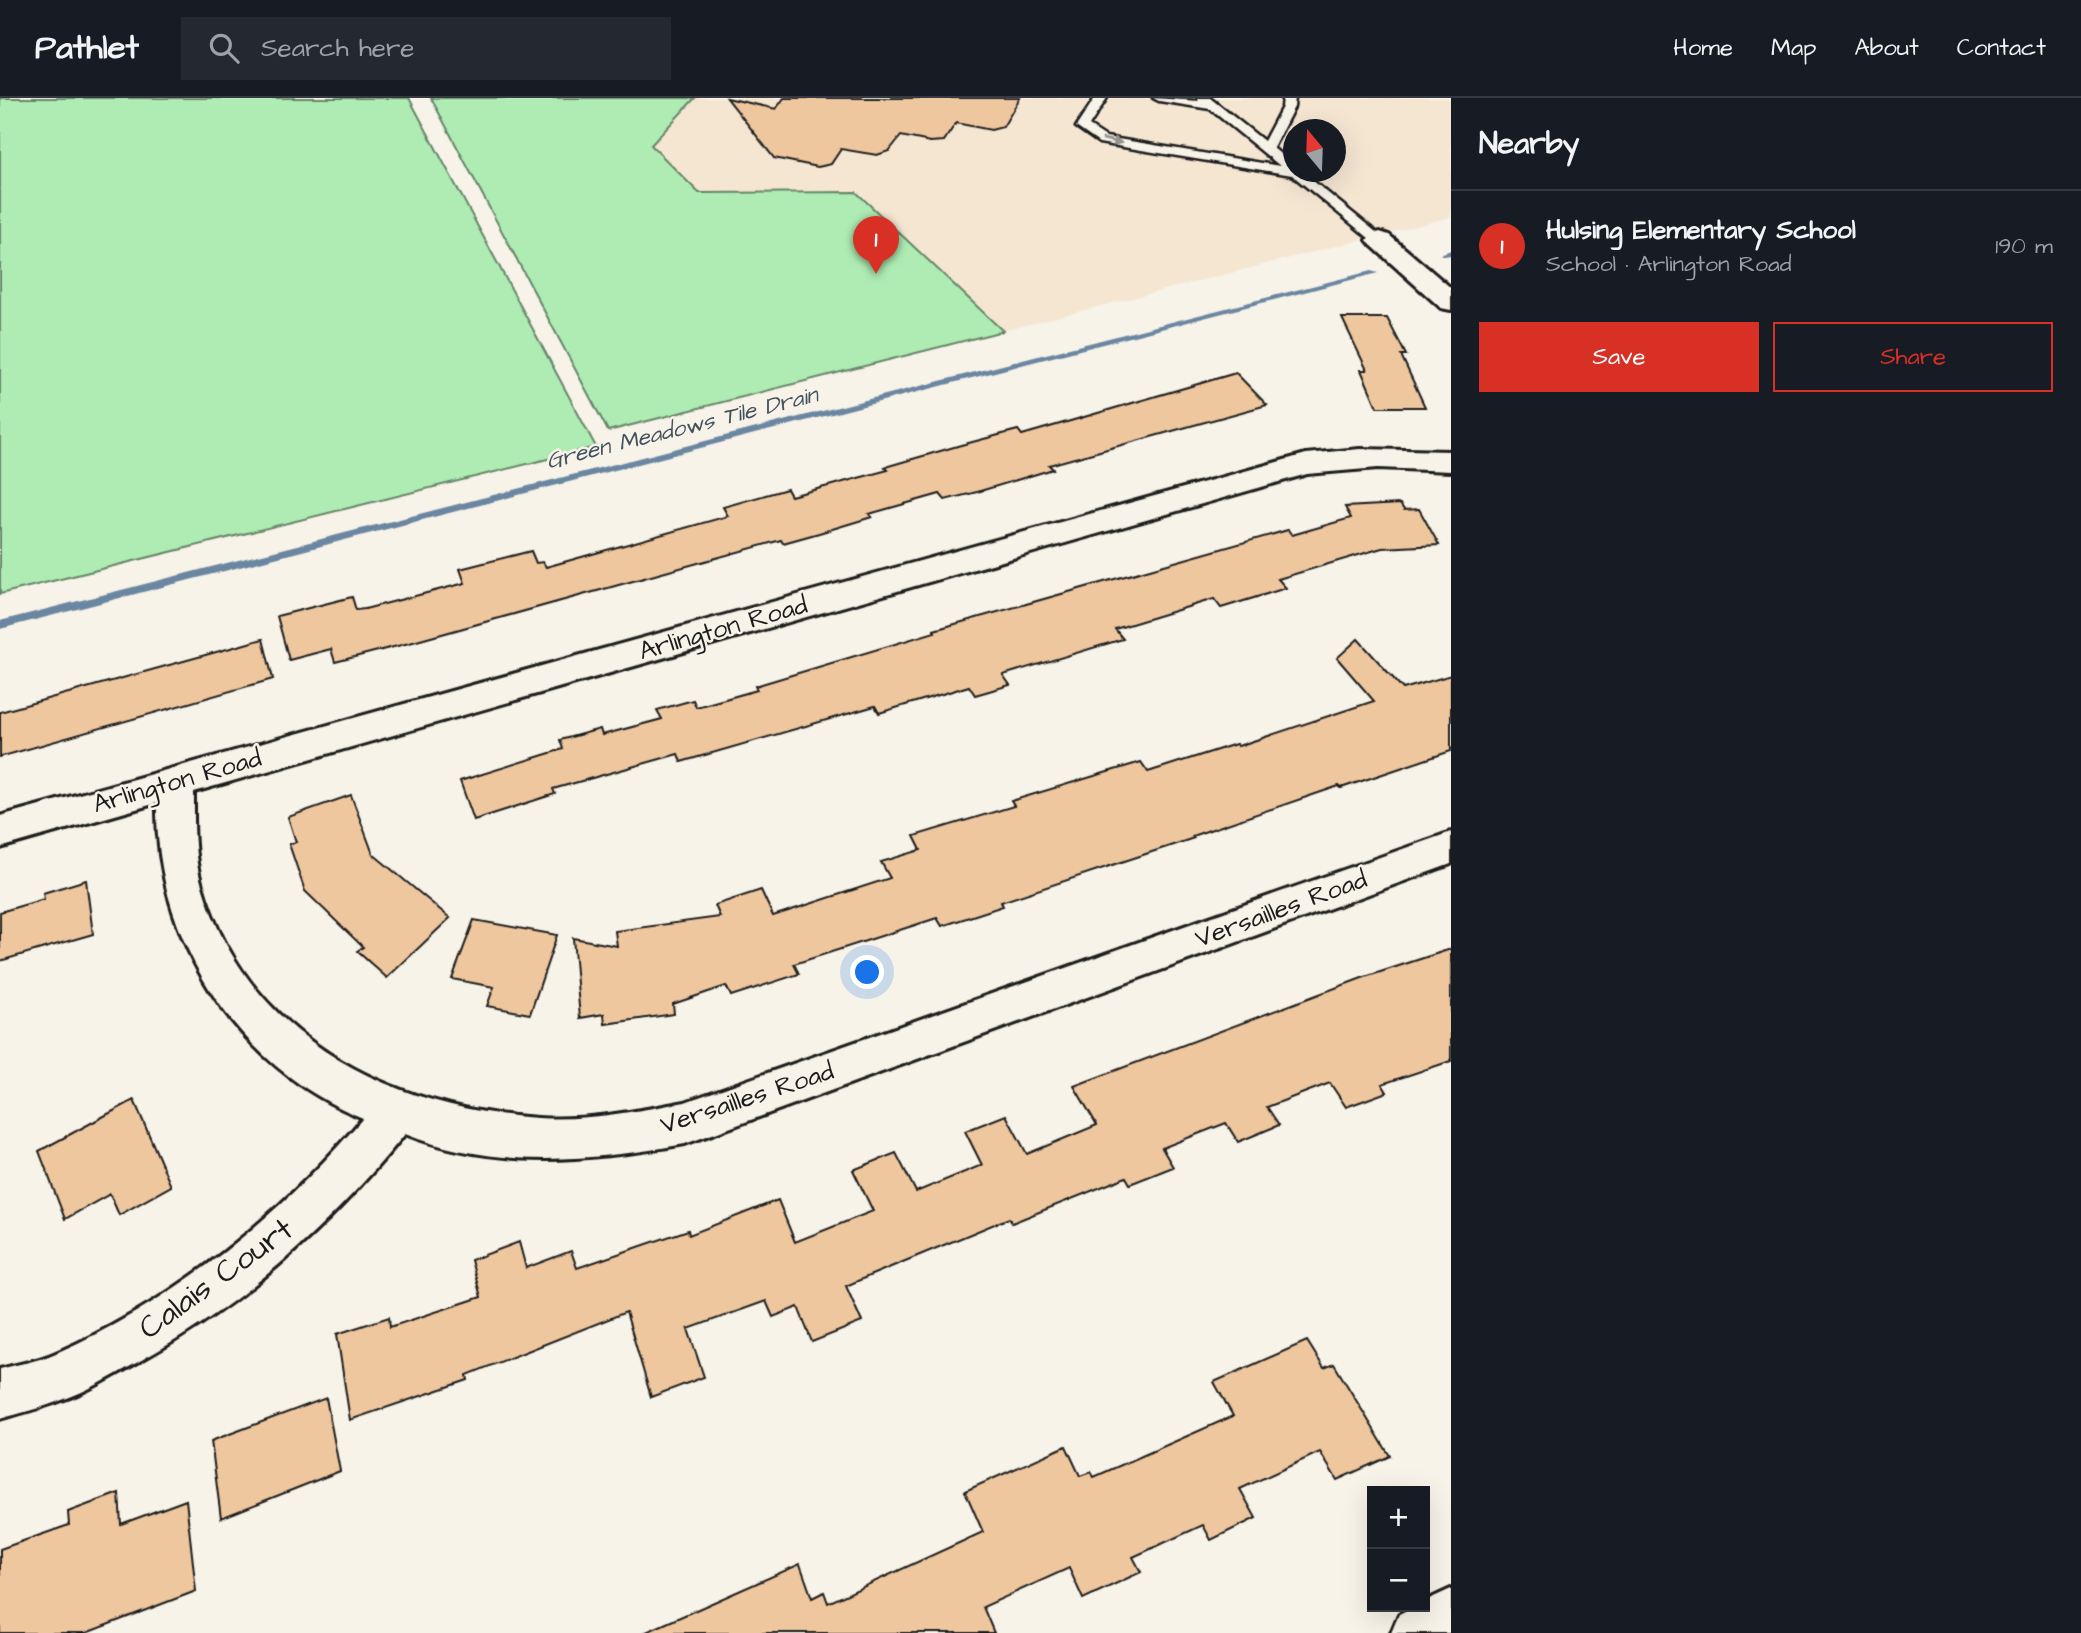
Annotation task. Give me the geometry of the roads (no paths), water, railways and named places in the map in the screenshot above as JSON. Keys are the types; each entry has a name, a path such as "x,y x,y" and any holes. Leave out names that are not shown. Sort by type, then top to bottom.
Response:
{"street":[{"path":"1380,240 1451,302"},
{"name":"Arlington Road","path":"0,832 1306,464 1352,457 1451,461"},
{"name":"Versailles Road","path":"176,781 174,835 182,882 197,929 221,975 254,1018 296,1058 344,1090 395,1113 458,1130 537,1139 609,1137 685,1123 1451,848"},
{"name":"Calais Court","path":"0,1394 62,1376 140,1336 196,1302 247,1265 309,1211 350,1169 395,1113"},
{"path":"1418,1633 1451,1616"}],"lane":[{"path":"1101,98 1082,127 1103,140 1283,171"},
{"path":"1159,98 1207,102 1283,163"},
{"path":"1266,150 1288,107 1289,98"},
{"path":"1306,182 1380,240"}],"waterway":[{"name":"Green Meadows Tile Drain","path":"1444,254 1451,252"},
{"name":"Green Meadows Tile Drain","path":"0,625 1374,273"}],"place":[{"name":"Hulsing Elementary School","path":"876,274"}]}
